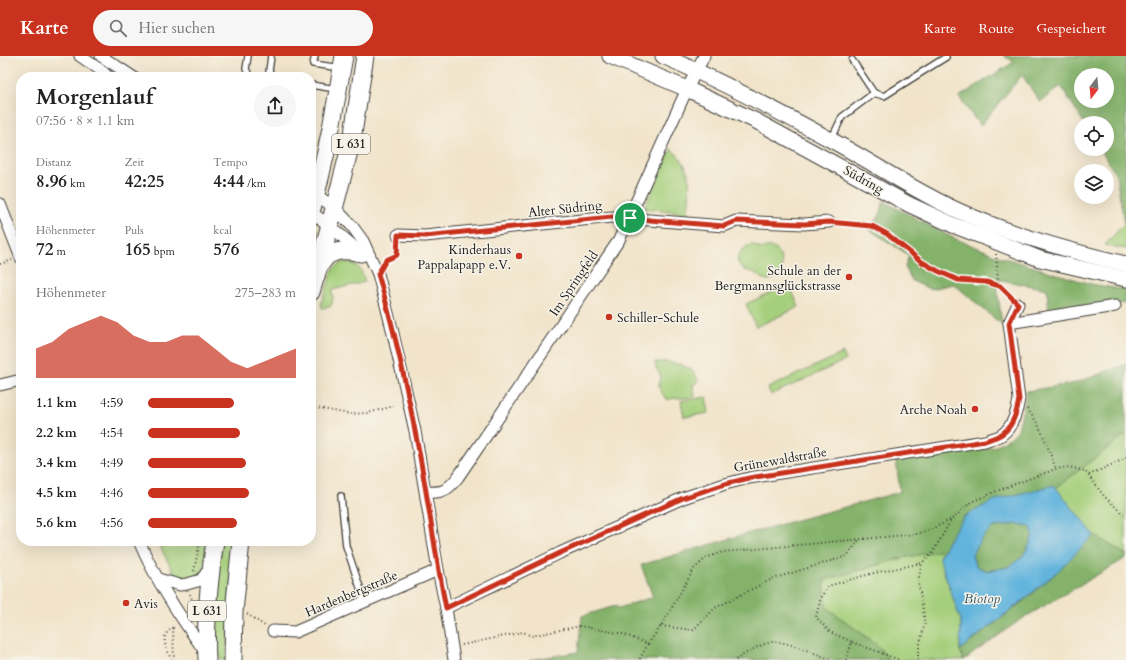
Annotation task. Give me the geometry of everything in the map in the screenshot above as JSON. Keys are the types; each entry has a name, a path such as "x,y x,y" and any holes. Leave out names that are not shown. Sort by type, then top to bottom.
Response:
{"main road":[{"name":"L 631","path":"316,276 352,140 365,56"},
{"name":"Südring","path":"610,56 687,89 782,134 908,204 953,225 1040,258 1126,280"},
{"name":"Südring","path":"663,56 696,70 831,140 910,186 958,211 1013,234 1084,255 1126,264"},
{"name":"L 631","path":"317,170 339,89 343,62"},
{"path":"319,266 327,256 338,252 349,250 361,253"},
{"name":"L 631","path":"209,658 207,611 214,546"},
{"name":"L 631","path":"233,660 233,626 241,546"}],"street":[{"path":"80,56 103,72"},
{"path":"101,56 125,72"},
{"name":"Im Springfeld","path":"426,492 444,491 450,487 458,477 619,240 687,89 704,56"},
{"path":"316,195 334,208 352,226 363,241 378,274 412,416 454,660"},
{"path":"0,204 16,245"},
{"path":"316,216 361,253 378,274"},
{"name":"Alter Südring","path":"398,235 439,234 612,217 724,226 736,221 804,224 829,222"},
{"path":"1009,323 1018,304"},
{"path":"1009,323 1116,306"},
{"name":"Grünewaldstraße","path":"446,608 560,553 676,501 725,484 749,478 985,441 1001,435 1013,422 1019,399 1009,323"},
{"path":"0,385 16,381"},
{"path":"142,546 158,579 183,621 209,658"},
{"path":"158,579 180,585 187,584 201,580 211,568"},
{"name":"Hardenbergstraße","path":"273,631 295,632 438,570"}],"lane":[{"path":"248,56 246,69 248,72"},
{"path":"270,72 271,56"},
{"path":"315,56 313,64 343,62"},
{"path":"852,60 874,93 884,96 946,58"},
{"path":"316,86 339,89"},
{"path":"831,140 842,117 874,93"},
{"path":"341,496 346,546 365,602"}],"path":[{"path":"829,222 872,226 887,234 922,262 938,271 958,280 986,282 1000,286"},
{"path":"378,274 386,260 397,255 398,235"},
{"path":"995,242 998,280 1000,286 1018,304"},
{"path":"1019,399 1032,415 1045,438 1056,469"},
{"path":"316,408 350,414 368,413 394,406"},
{"path":"1088,475 1126,458"},
{"path":"639,660 661,626 694,569 706,558 723,552 916,534 930,530 951,520 971,502 1056,469 1069,467 1085,471 1104,496 1126,517"},
{"path":"900,660 830,632 816,617 821,597 828,586 874,573 922,563 932,554 951,520"},
{"path":"661,626 693,630 715,608 772,579 847,556 859,540"},
{"path":"918,660 918,652 925,622 918,582 922,563"},
{"path":"245,613 273,631"},
{"path":"452,647 523,632 531,636 580,626 623,634 648,644"},
{"path":"173,628 172,660 164,640 165,635 173,628"},
{"path":"736,660 757,647 774,642 789,644 832,660"},
{"path":"846,660 852,642"}],"green space":[{"path":"1004,56 1126,56 1126,222 1124,223 1116,175 1114,172 1114,164 1109,164 1104,156 1114,156 1114,116 1080,116 1075,108 1114,108 1114,68 1074,68 1074,107 1061,86 1040,102 1022,75 980,126 959,97 1014,62"},
{"path":"671,149 684,163 687,170 690,186 688,213 644,208"},
{"path":"883,201 951,237 1001,257 1091,284 1126,290 1126,303 1049,314 1047,289 996,279 1002,324 954,284 930,289 912,281 905,267 909,255 867,228 879,217"},
{"path":"1126,222 1126,249 1105,245 1124,224"},
{"path":"318,230 316,241 316,231"},
{"path":"752,244 761,249 767,247 773,248 777,251 782,262 782,269 774,278 768,280 764,279 753,272 744,270 739,264 738,257 740,253"},
{"path":"347,262 357,266 363,275 365,282 332,290 333,299 330,307 322,308 321,303 333,269 341,263"},
{"path":"789,284 799,307 756,327 746,304"},
{"path":"843,353 846,360 771,395 768,388"},
{"path":"655,362 666,362 682,365 691,370 697,377 698,382 693,385 695,396 688,398 673,398 668,400 660,389 659,383 661,376 656,368"},
{"path":"1126,364 1126,434 1056,488 1053,485 965,515 943,550 902,558 824,580 826,607 878,646 889,660 530,660 578,652 582,616 615,606 619,608 653,597 641,565 742,535 900,492 896,460 993,447 1010,438 1018,430 1027,391 1076,383"},
{"path":"706,397 709,413 684,417 681,401"},
{"path":"1126,434 1126,555 1094,535 1056,488"},
{"path":"1017,524 1030,526 1033,533 1030,544 1023,556 1008,567 987,571 976,566 972,556 982,538 992,528"},
{"path":"1094,535 1126,555 1126,558 1020,620 964,660 960,650 1027,598 1059,570"},
{"path":"160,546 208,546 203,570 195,577 180,577 175,575"},
{"path":"220,546 234,546 227,660 221,660 213,646 213,611"},
{"path":"943,550 939,557 961,621 960,650 964,660 889,660 878,646 826,607 824,580 902,558"}],"water":[{"name":"Biotop","path":"1054,485 1094,535 1057,572 960,650 961,621 939,557 965,516 995,500","holes":["1017,524 1030,526 1033,533 1030,544 1023,556 1009,567 987,571 976,566 972,556 982,538 992,528"]}],"place":[{"name":"Kinderhaus Pappalapapp e.V.","path":"519,256"},
{"name":"Schule an der Bergmannsglückstrasse","path":"849,277"},
{"name":"Schiller-Schule","path":"609,317"},
{"name":"Arche Noah","path":"975,409"},
{"name":"Avis","path":"126,603"}],"route":[{"path":"612,217 630,218 724,226 736,221 804,224 829,222 872,226 887,234 922,262 938,271 958,280 986,282 1000,286 1018,304 1009,323 1019,399 1013,422 1001,435 985,441 749,478 725,484 683,498 560,553 446,608 438,570 415,431 378,274 386,260 397,255 398,235 425,236 612,217"}]}
